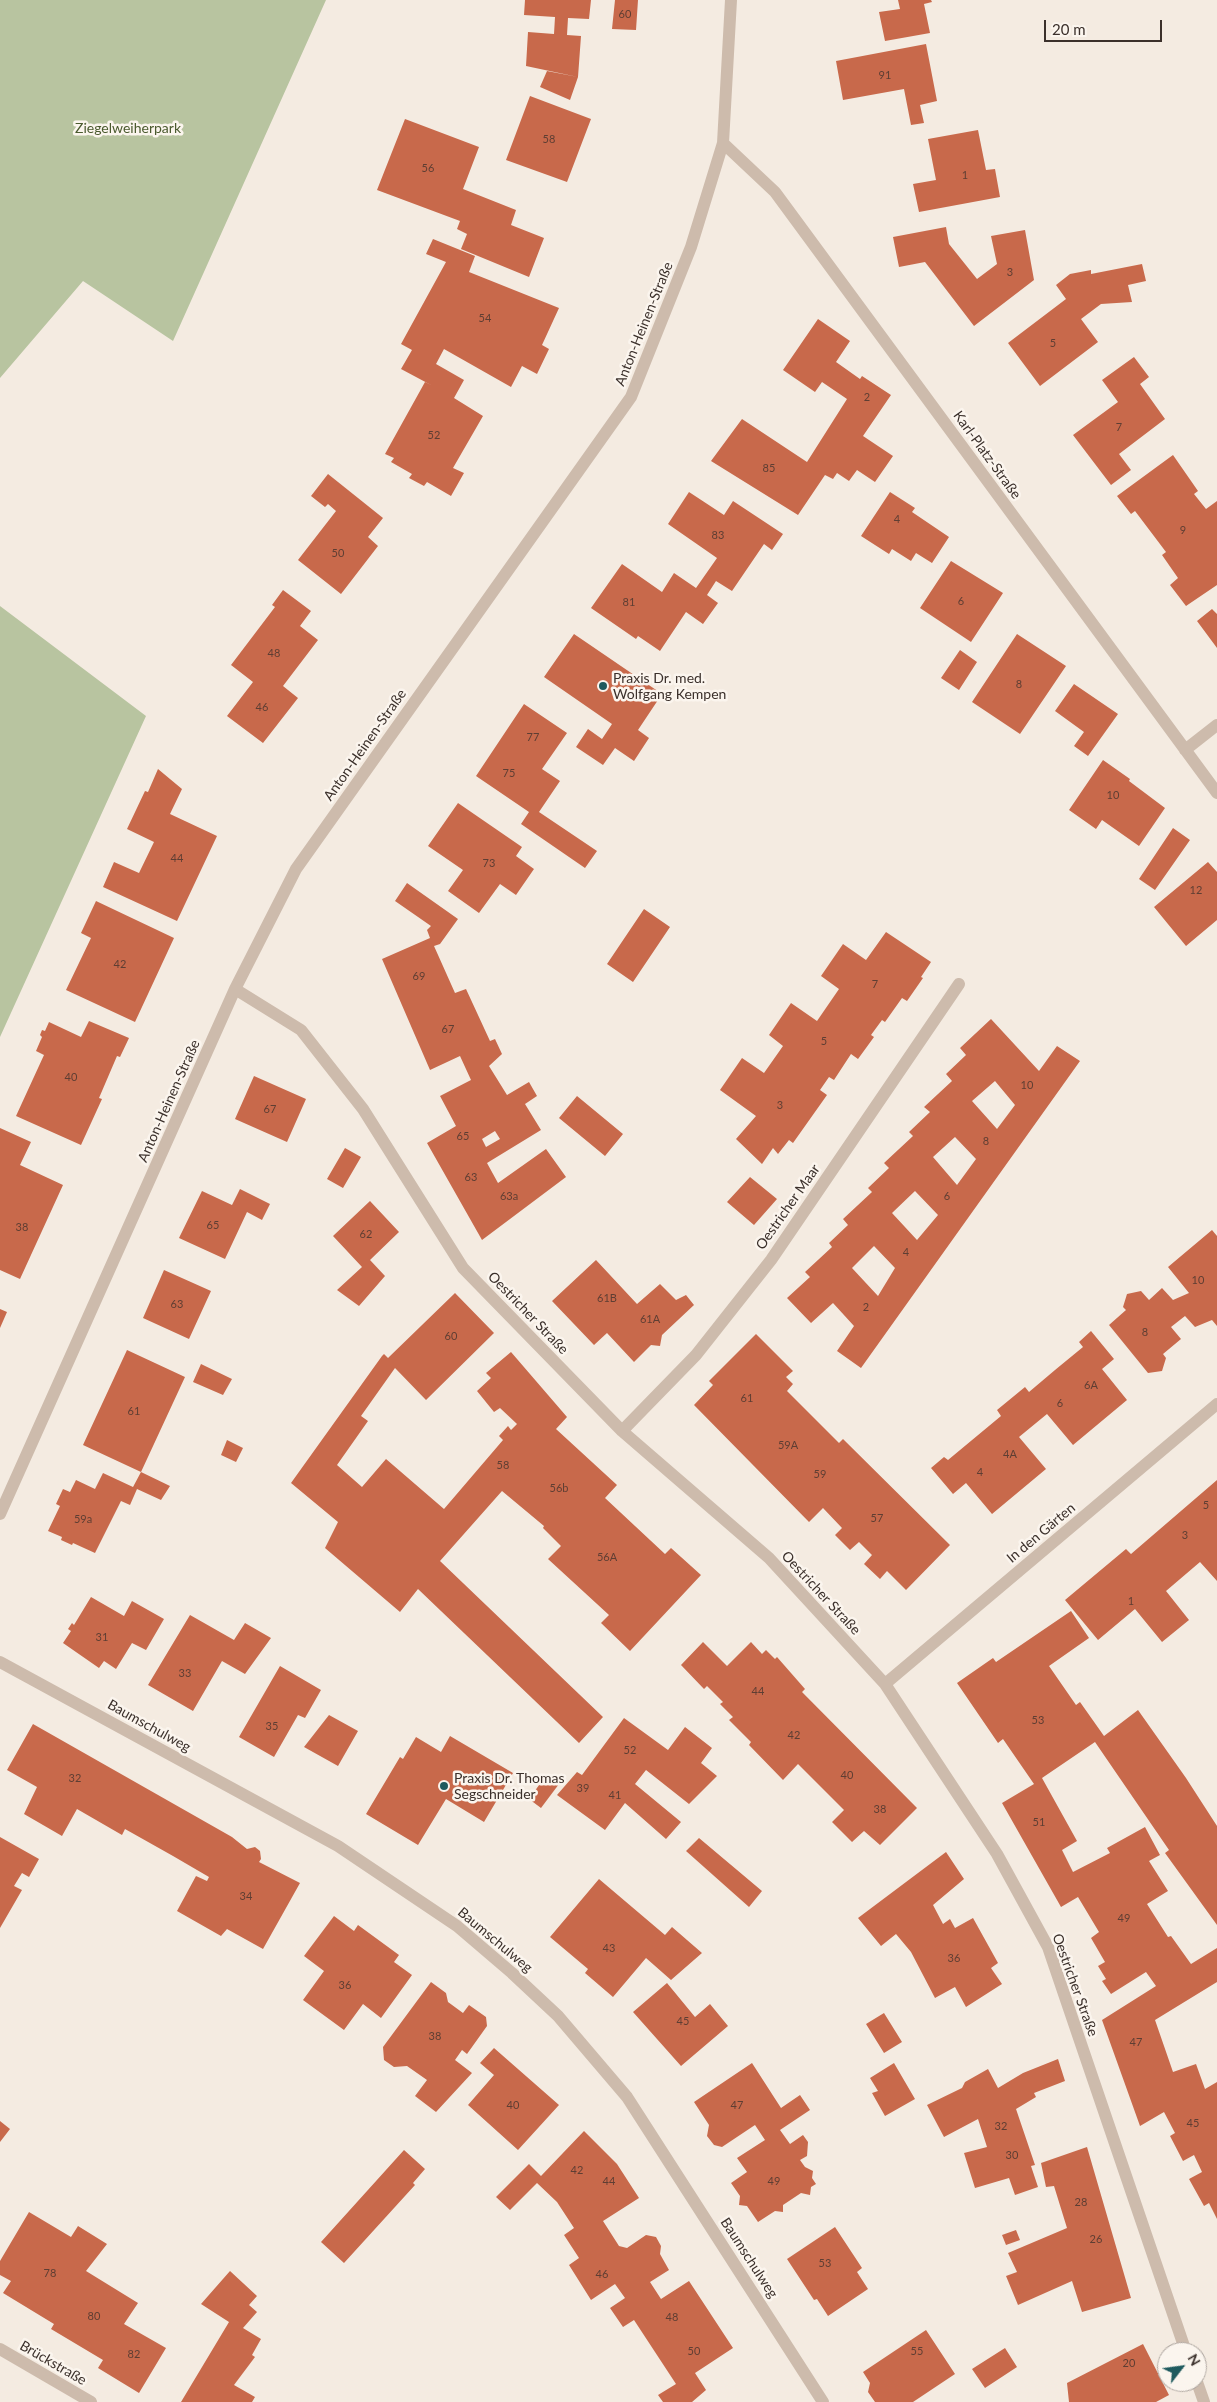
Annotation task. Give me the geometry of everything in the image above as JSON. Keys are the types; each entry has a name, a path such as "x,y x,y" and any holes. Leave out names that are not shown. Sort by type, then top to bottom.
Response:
{"street":[{"name":"Anton-Heinen-Straße","path":"0,1514 235,989 296,869 631,397 691,247 723,143 731,0"},
{"name":"Karl-Platz-Straße","path":"723,143 775,192 1217,793"},
{"path":"1185,750 1217,725"},
{"name":"Oestricher Maar","path":"622,1431 696,1355 771,1260 959,984"},
{"name":"Oestricher Straße","path":"235,989 301,1030 363,1109 463,1268 622,1431 769,1558 885,1684 997,1854 1048,1947 1183,2342"},
{"name":"In den Gärten","path":"885,1684 1217,1404"},
{"name":"Baumschulweg","path":"0,1662 338,1846 457,1926 512,1973 558,2016 627,2097 824,2402"},
{"name":"Brückstraße","path":"0,2350 90,2402"}],"green space":[{"name":"Ziegelweiherpark","path":"0,0 326,0 173,341 83,281 0,378"},
{"path":"0,606 146,716 0,1037"}],"building":[{"path":"525,0 591,0 589,19 568,18 567,35 581,36 578,77 526,66 528,32 554,34 555,17 524,15"},
{"path":"615,0 638,0 636,30 612,29"},
{"path":"898,0 931,0 932,2 924,4 930,33 885,41 879,12 900,9"},
{"path":"926,44 937,101 920,105 924,123 911,125 904,89 843,100 836,61"},
{"path":"547,71 578,77 570,100 540,87"},
{"path":"530,96 591,119 567,182 506,160"},
{"path":"405,119 479,147 463,189 516,210 511,225 544,238 529,277 461,249 467,234 457,229 460,221 377,190"},
{"path":"978,130 986,170 995,169 1000,197 919,212 913,184 936,180 928,139"},
{"path":"946,227 949,244 977,279 997,264 991,236 1025,230 1034,280 974,326 925,262 899,267 893,237"},
{"path":"433,239 475,256 469,272 559,308 542,345 549,349 537,374 522,366 511,387 444,349 436,364 464,380 454,398 483,416 453,468 464,473 451,496 427,482 424,486 409,478 412,474 391,462 394,458 385,454 425,382 431,385 401,369 412,350 401,344 446,262 426,254"},
{"path":"1142,264 1146,281 1128,285 1132,302 1101,304 1081,319 1098,342 1040,386 1008,343 1066,299 1056,285 1070,274 1091,270 1091,274"},
{"path":"818,319 850,341 836,362 860,379 862,376 891,395 863,436 893,456 875,482 857,470 849,481 837,473 833,479 825,475 798,515 711,461 742,419 807,462 847,399 822,382 815,392 783,370"},
{"path":"1134,357 1149,377 1140,384 1165,419 1119,454 1131,470 1111,485 1073,435 1118,402 1102,380"},
{"path":"1173,455 1198,491 1194,494 1206,509 1217,501 1217,585 1186,606 1170,585 1178,578 1162,555 1166,552 1135,511 1131,514 1117,496"},
{"path":"328,474 383,518 368,537 378,546 341,594 298,560 336,511 328,504 325,507 311,496"},
{"path":"689,492 724,515 733,501 783,534 772,550 764,544 732,591 716,581 707,595 718,603 703,624 686,612 660,651 638,636 636,639 591,608 622,564 662,592 674,573 696,588 717,558 668,524"},
{"path":"890,492 915,508 912,512 949,537 932,563 916,553 911,561 892,549 889,554 861,536"},
{"path":"951,561 1003,593 971,642 920,608"},
{"path":"283,590 311,611 300,626 318,640 283,686 298,698 263,743 227,716 253,682 231,665 275,607 272,605"},
{"path":"1212,609 1217,614 1217,648 1197,621"},
{"name":"Praxis Dr. med. Wolfgang Kempen","path":"574,634 662,694 638,730 649,738 634,761 615,748 603,765 576,747 588,729 602,739 612,724 544,677"},
{"path":"1017,634 1066,666 1020,734 972,702"},
{"path":"960,650 977,662 959,690 941,678"},
{"path":"1074,684 1118,714 1088,756 1074,746 1084,732 1055,711"},
{"path":"524,704 567,733 542,769 560,781 539,812 597,851 585,868 521,824 529,812 476,776"},
{"path":"1103,760 1130,779 1129,781 1165,808 1139,846 1102,820 1096,829 1069,810"},
{"path":"158,769 182,789 170,814 217,836 177,921 103,887 114,862 139,873 154,842 127,829 145,791 148,792"},
{"path":"458,803 522,847 516,856 534,869 516,895 500,884 479,913 448,891 463,870 428,846"},
{"path":"1173,828 1190,840 1155,890 1139,879"},
{"path":"1208,862 1217,872 1217,920 1186,946 1154,907"},
{"path":"407,883 458,919 440,944 434,946 455,993 466,989 490,1041 495,1039 502,1054 489,1066 507,1095 529,1082 537,1096 525,1104 541,1130 487,1163 498,1183 546,1149 566,1177 482,1240 427,1143 456,1126 440,1096 471,1080 460,1056 430,1070 382,959 430,938 427,930 431,926 395,901","holes":["495,1131 500,1139 486,1147 482,1139"]},
{"path":"96,901 174,938 135,1022 66,990 91,938 81,933"},
{"path":"644,909 670,927 633,982 607,964"},
{"path":"886,932 931,962 921,977 923,978 907,1001 902,998 885,1022 882,1020 871,1035 874,1037 858,1059 851,1054 834,1080 829,1077 820,1090 827,1095 793,1143 789,1140 778,1154 773,1148 762,1164 736,1139 756,1116 720,1090 742,1058 764,1073 783,1046 769,1035 791,1003 817,1021 839,989 821,976 843,944 866,960"},
{"path":"991,1019 1039,1071 1057,1046 1080,1061 861,1368 837,1351 854,1326 833,1303 811,1323 787,1298 810,1277 805,1272 832,1247 829,1243 848,1225 843,1219 872,1192 868,1188 889,1168 884,1163 913,1136 909,1132 930,1112 924,1107 952,1081 946,1074 966,1055 960,1048","holes":["995,1081 1015,1105 997,1129 972,1101","955,1137 976,1159 957,1185 933,1157","915,1191 938,1215 917,1240 892,1213","874,1246 895,1268 878,1296 852,1268"]},
{"path":"89,1021 129,1038 120,1057 117,1056 99,1098 102,1099 81,1145 16,1116 44,1055 36,1051 42,1037 40,1035 42,1030 45,1031 49,1022 81,1037"},
{"path":"254,1076 306,1099 287,1142 235,1119"},
{"path":"577,1096 623,1134 605,1156 559,1118"},
{"path":"0,1128 31,1142 20,1165 63,1185 20,1279 0,1270"},
{"path":"345,1148 361,1157 343,1188 327,1179"},
{"path":"750,1177 777,1199 754,1225 727,1202"},
{"path":"240,1189 270,1204 262,1220 247,1212 225,1259 179,1238 202,1191 232,1205"},
{"path":"370,1201 399,1232 370,1260 385,1276 359,1306 337,1290 362,1267 333,1236"},
{"path":"1212,1230 1217,1236 1217,1326 1212,1320 1195,1327 1185,1316 1171,1327 1181,1339 1163,1354 1166,1358 1162,1371 1148,1373 1109,1325 1126,1310 1123,1307 1127,1294 1141,1291 1149,1300 1162,1288 1173,1300 1189,1293 1168,1267"},
{"path":"596,1260 637,1304 660,1284 676,1300 686,1295 694,1305 662,1335 660,1346 651,1345 634,1362 607,1333 594,1345 552,1301"},
{"path":"164,1270 211,1291 189,1339 143,1318"},
{"path":"455,1293 494,1333 426,1400 395,1368 361,1416 368,1421 337,1465 362,1487 386,1459 444,1509 503,1440 499,1436 508,1426 511,1430 517,1424 500,1408 494,1412 477,1391 491,1378 486,1373 511,1352 567,1417 556,1429 617,1485 605,1498 665,1554 671,1548 701,1575 630,1651 601,1623 609,1615 548,1559 561,1546 543,1528 544,1526 502,1491 440,1561 603,1717 579,1743 418,1589 400,1612 325,1548 338,1522 291,1483 382,1356 384,1354 388,1358"},
{"path":"0,1309 7,1312 0,1328"},
{"path":"1091,1331 1114,1359 1102,1369 1127,1400 1073,1445 1047,1414 1019,1437 1046,1469 992,1514 966,1483 953,1494 931,1468 944,1457 948,1460 1001,1416 997,1410 1025,1387 1029,1392 1083,1347 1079,1342"},
{"path":"756,1334 793,1371 786,1377 793,1384 787,1391 839,1443 843,1439 950,1545 906,1590 887,1571 880,1579 864,1564 872,1555 859,1542 850,1550 835,1535 842,1528 823,1508 809,1522 694,1405 713,1385 709,1381"},
{"path":"127,1350 185,1377 141,1472 83,1445"},
{"path":"201,1364 232,1379 223,1395 193,1382"},
{"path":"227,1440 243,1448 236,1462 221,1455"},
{"path":"141,1472 170,1486 161,1500 137,1489 130,1505 121,1501 95,1553 61,1540 62,1537 48,1531 60,1506 56,1504 63,1489 70,1492 76,1480 95,1489 103,1473 133,1487"},
{"path":"1217,1480 1217,1581 1200,1562 1166,1591 1189,1620 1162,1642 1135,1609 1098,1640 1065,1600 1126,1549 1131,1554"},
{"path":"91,1597 124,1616 132,1601 164,1619 146,1650 132,1643 116,1669 104,1661 99,1668 63,1643 71,1631 68,1629 72,1623 74,1625"},
{"path":"1071,1611 1089,1638 1049,1666 1076,1705 1080,1702 1104,1736 1138,1710 1217,1826 1217,1925 1165,1853 1169,1850 1095,1742 1042,1778 1077,1841 1062,1850 1073,1872 1110,1853 1107,1848 1145,1827 1160,1855 1149,1861 1168,1891 1147,1904 1168,1937 1171,1936 1191,1964 1217,1948 1217,1982 1155,2020 1173,2072 1196,2064 1205,2089 1217,2082 1217,2219 1209,2203 1204,2206 1189,2179 1202,2172 1194,2155 1183,2161 1170,2136 1175,2133 1164,2112 1140,2126 1102,2020 1156,1986 1146,1972 1111,1994 1102,1981 1106,1979 1098,1966 1105,1962 1091,1938 1099,1932 1078,1897 1061,1907 1002,1803 1034,1784 1003,1739 998,1743 957,1683 993,1658 996,1662"},
{"path":"190,1615 234,1640 245,1623 271,1638 245,1674 222,1661 193,1711 148,1685"},
{"path":"703,1642 727,1666 751,1642 762,1654 766,1650 775,1659 777,1657 805,1689 802,1692 917,1808 880,1845 864,1831 852,1842 832,1822 844,1810 798,1764 783,1780 749,1745 751,1742 729,1720 733,1717 720,1704 723,1702 707,1686 704,1689 681,1665"},
{"path":"280,1666 321,1690 305,1718 298,1715 274,1757 239,1737"},
{"path":"329,1715 358,1731 338,1766 304,1747"},
{"path":"624,1718 668,1750 685,1727 712,1748 701,1763 717,1776 689,1804 646,1770 635,1784 681,1822 666,1839 625,1803 605,1830 557,1795 577,1772 582,1775"},
{"path":"33,1724 232,1837 247,1849 255,1847 260,1851 261,1859 259,1862 300,1883 263,1949 227,1929 221,1936 177,1911 196,1876 207,1881 209,1877 173,1856 125,1829 122,1835 77,1809 62,1836 24,1814 37,1787 7,1770"},
{"name":"Praxis Dr. Thomas Segschneider","path":"450,1736 513,1773 484,1822 446,1799 418,1845 366,1814 400,1757 403,1759 416,1737 441,1752"},
{"path":"547,1774 559,1784 541,1808 529,1799"},
{"path":"0,1837 39,1859 29,1877 22,1873 14,1886 22,1890 0,1928"},
{"path":"699,1838 762,1891 749,1907 686,1851"},
{"path":"946,1852 964,1879 933,1905 943,1924 950,1919 955,1928 973,1918 998,1963 991,1968 1002,1984 966,2007 955,1987 935,1998 911,1952 896,1934 881,1946 858,1918"},
{"path":"599,1879 665,1935 672,1927 702,1953 671,1980 646,1958 613,1997 585,1973 588,1969 550,1937"},
{"path":"334,1916 354,1931 358,1925 399,1955 394,1962 412,1975 381,2018 363,2004 344,2030 303,2000 324,1971 304,1956"},
{"path":"431,1982 446,1993 448,2002 463,2013 469,2005 486,2017 487,2026 467,2054 462,2050 455,2060 472,2073 436,2112 415,2096 427,2080 407,2066 394,2067 384,2060 383,2047"},
{"path":"667,1983 695,2017 710,2004 728,2026 681,2066 633,2012"},
{"path":"884,2013 902,2042 884,2053 866,2024"},
{"path":"494,2048 559,2105 518,2150 468,2105 494,2075 480,2063"},
{"path":"1058,2059 1065,2081 1034,2093 1036,2097 1016,2109 1035,2165 1031,2166 1038,2187 1015,2195 1009,2178 975,2188 964,2153 987,2147 978,2119 944,2137 927,2105 962,2088 965,2082 988,2069 998,2088 1023,2073"},
{"path":"752,2063 781,2108 800,2095 810,2110 780,2130 790,2144 803,2135 808,2142 807,2156 800,2160 805,2167 813,2171 812,2178 816,2184 811,2187 810,2195 801,2193 783,2205 783,2212 775,2211 758,2222 747,2206 739,2205 740,2196 731,2183 747,2172 737,2158 765,2140 755,2125 722,2147 714,2145 707,2136 709,2125 694,2102"},
{"path":"894,2063 915,2099 885,2116 872,2093 878,2091 870,2078"},
{"path":"0,2121 10,2129 0,2142"},
{"path":"584,2131 617,2164 639,2198 603,2221 619,2246 627,2248 646,2235 656,2237 661,2246 660,2254 669,2270 650,2282 661,2299 689,2281 733,2348 695,2373 706,2390 692,2402 663,2402 658,2395 676,2384 634,2320 623,2327 610,2308 625,2298 615,2284 591,2300 569,2265 579,2258 564,2235 574,2228 557,2202 537,2183 510,2210 496,2197 529,2164 541,2176"},
{"path":"1087,2147 1131,2298 1082,2312 1072,2281 1018,2305 1006,2276 1017,2272 1008,2253 1067,2228 1054,2186 1046,2187 1041,2163"},
{"path":"404,2150 425,2169 413,2183 415,2185 344,2263 321,2242"},
{"path":"29,2212 71,2237 78,2226 107,2244 86,2271 138,2303 124,2324 166,2348 139,2393 98,2368 103,2360 51,2329 54,2324 3,2293 11,2281 0,2275 0,2261"},
{"path":"835,2227 862,2268 857,2272 868,2289 828,2316 817,2299 814,2300 787,2259"},
{"path":"1016,2230 1020,2240 1006,2245 1002,2235"},
{"path":"230,2271 257,2296 249,2305 257,2312 243,2328 261,2339 252,2355 255,2357 234,2385 255,2397 252,2402 181,2402 229,2322 201,2304"},
{"path":"926,2330 955,2374 913,2402 875,2402 868,2392 870,2383 863,2372"},
{"path":"1143,2344 1157,2371 1157,2392 1167,2392 1169,2395 1156,2402 1069,2402 1067,2383"},
{"path":"1005,2348 1017,2367 985,2388 972,2369"}],"place":[{"name":"Praxis Dr. med. Wolfgang Kempen","path":"603,686"},
{"name":"Praxis Dr. Thomas Segschneider","path":"444,1786"}]}
